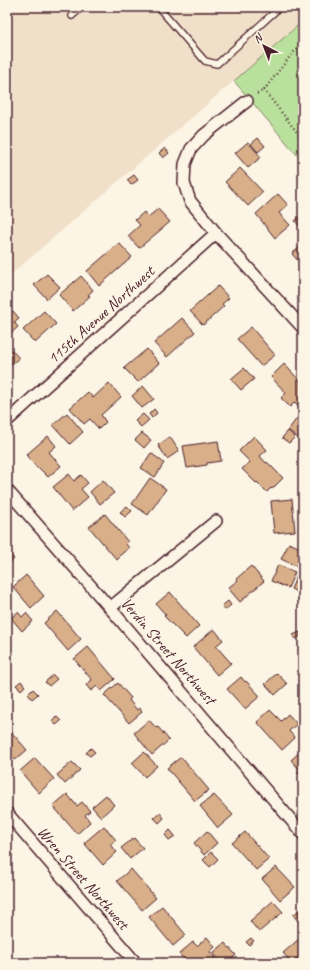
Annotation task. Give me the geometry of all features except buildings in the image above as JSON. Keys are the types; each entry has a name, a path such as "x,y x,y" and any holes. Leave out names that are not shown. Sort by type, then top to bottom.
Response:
{"street":[{"path":"246,101 204,135 191,149 185,164 184,183 190,201 216,233 303,328"},
{"name":"115th Avenue Northwest","path":"7,421 216,233"},
{"name":"Verdin Street Northwest","path":"7,490 303,834"},
{"path":"110,608 216,521"},
{"name":"Wren Street Northwest","path":"7,813 136,963"}],"lane":[{"path":"72,16 82,7"},
{"path":"158,7 205,61 217,64 280,7"}],"path":[{"path":"246,101 264,90 292,54 303,43"},
{"path":"264,90 303,140"}],"shaded area":[{"path":"7,7 303,7 303,21 7,278"}],"green space":[{"path":"303,21 303,162 234,81"}]}
